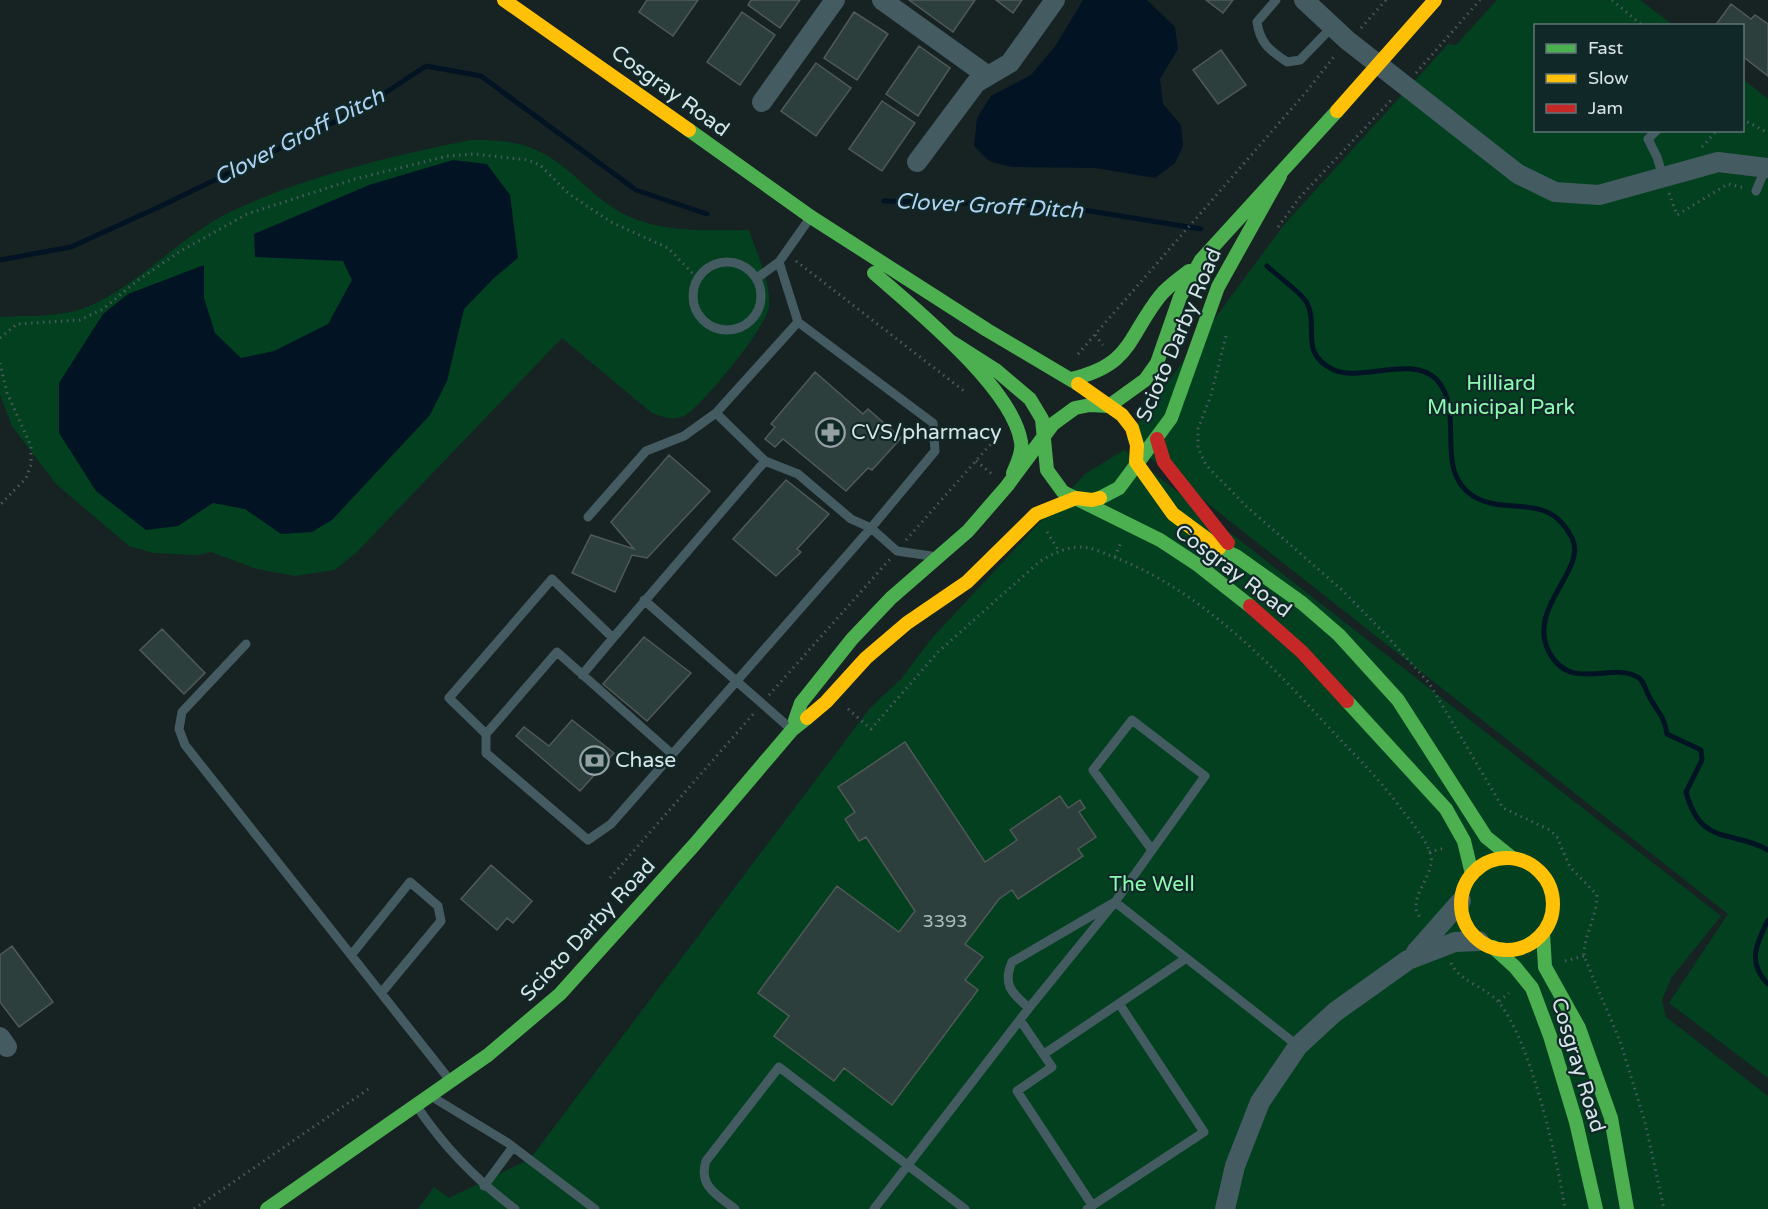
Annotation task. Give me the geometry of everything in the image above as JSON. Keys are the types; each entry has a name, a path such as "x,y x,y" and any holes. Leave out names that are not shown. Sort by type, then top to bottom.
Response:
{"main road":[{"name":"Cosgray Road","path":"504,0 811,217 987,330 1071,379 1122,415 1132,428 1137,445 1136,462 1173,514 1216,547 1236,556 1302,603 1347,644 1398,700 1486,837 1512,858 1526,861 1538,869 1546,880 1552,893 1553,907 1543,933 1545,967 1579,1028 1611,1118 1627,1209"},
{"name":"Scioto Darby Road","path":"1071,379 1094,375 1116,362 1142,329 1158,297 1201,260 1280,176 1435,0"},
{"name":"Scioto Darby Road","path":"267,1209 430,1096 522,1028 568,987 792,730 826,702 866,658 907,623 968,582 1036,514 1076,498 1092,500 1106,496 1119,488 1136,462 1157,439 1171,418 1189,374 1218,287 1280,176"},
{"name":"Cosgray Road","path":"811,217 950,341 1017,386 1036,406 1045,438 1043,453 1045,468 1053,482 1063,492 1160,540 1198,565 1262,616 1302,652 1446,809 1464,841 1472,874"},
{"name":"Scioto Darby Road","path":"792,730 801,703 852,639 891,598 968,531 1003,483 1045,438 1053,424 1075,408 1090,405 1109,406 1145,380 1157,363 1180,297 1201,260"},
{"name":"Cosgray Road","path":"950,341 1008,410 1015,423 1021,441 1020,456 1003,483"},
{"name":"Cosgray Road","path":"1157,439 1169,469 1209,522 1222,533 1236,556"},
{"path":"1461,901 1464,886 1472,874 1484,864 1497,859 1512,858"},
{"name":"Cosgray Road","path":"1461,901 1462,916 1469,930 1515,967 1532,988 1550,1036 1576,1122 1596,1209"},
{"path":"1486,944 1507,950 1521,947 1543,933"}],"street":[{"path":"762,102 835,0"},
{"path":"882,0 988,76"},
{"path":"917,162 976,83 1010,63 1055,0"},
{"path":"1304,0 1340,33 1518,174 1555,192 1599,195 1718,162 1767,167"},
{"path":"1225,1209 1235,1166 1260,1102 1298,1046 1335,1012 1408,960 1461,901"},
{"path":"1408,960 1455,942 1486,944"}],"lane":[{"path":"1276,0 1257,22 1259,37 1274,54 1287,62 1300,60 1340,33"},
{"path":"1655,132 1648,139 1663,177"},
{"path":"1756,191 1767,167"},
{"path":"757,278 779,262 811,217"},
{"path":"722,262 742,264 757,278 762,301 751,321 729,330 706,324 698,315 693,292 698,279 712,265 722,262"},
{"path":"672,754 557,652 486,734 486,753 588,840 611,824 871,528 935,451 933,423 798,322 779,262"},
{"path":"588,517 646,451 684,436 716,413 798,322"},
{"path":"716,413 765,460 798,474 851,519 871,528 897,551 937,557"},
{"path":"582,675 765,460"},
{"path":"486,734 449,698 552,579 613,638"},
{"path":"644,600 792,730"},
{"path":"246,644 182,712 179,729 185,745 450,1081"},
{"path":"874,1209 1029,1008 1115,902 1205,776 1132,720 1093,771 1152,850"},
{"path":"352,954 410,882 438,906 441,921 382,992"},
{"path":"1115,902 1298,1046"},
{"path":"1029,1008 1008,987 1006,979 1012,962 1115,902"},
{"path":"1044,1054 1120,1005 1185,959"},
{"path":"1020,1020 1052,1067 1017,1091 1090,1207 1204,1132 1120,1005"},
{"path":"735,1209 706,1186 702,1172 706,1161 779,1067 965,1209"},
{"path":"430,1096 513,1147 595,1209"},
{"path":"416,1106 440,1141 484,1186 515,1209"},
{"path":"484,1186 513,1147"}],"path":[{"path":"1175,243 1307,91 1340,33 1386,0"},
{"path":"1272,234 1300,196 1406,84 1480,0"},
{"path":"1612,0 1641,24"},
{"path":"1744,120 1768,133"},
{"path":"1695,152 1715,132"},
{"path":"0,338 17,324 80,320 104,309 137,281 179,252 247,214 355,179 448,156 474,154 528,160 540,165 569,194 611,222 668,248 698,279"},
{"path":"1663,177 1677,215 1728,184 1756,191"},
{"path":"785,254 972,398"},
{"path":"1226,335 1217,375 1198,429 1197,448 1206,465 1246,506 1342,590 1429,683 1503,808 1550,830 1557,837 1570,867 1597,895 1597,906 1584,942 1584,956 1620,1041 1646,1122 1664,1209"},
{"path":"0,363 7,393 31,446 31,465 26,478 0,505"},
{"path":"976,461 1003,483"},
{"path":"1043,525 1059,551"},
{"path":"841,703 871,729 938,652 1023,575 1059,551 1083,547 1130,563 1197,604 1238,636 1269,664 1394,800 1424,841 1431,857 1431,864 1416,910 1429,925"},
{"path":"1564,961 1584,956"},
{"path":"1450,960 1453,967 1464,978 1499,1001 1511,1019 1537,1091 1565,1209"},
{"path":"194,1209 370,1088"}],"green space":[{"name":"Hilliard Municipal Park","path":"1497,0 1640,0 1672,24 1534,24 1534,132 1744,132 1744,80 1768,99 1768,1078 1669,1003 1728,914 1126,439 1283,226 1448,44 1456,45"},
{"path":"470,140 509,142 537,150 558,162 610,206 635,219 677,229 749,230 768,287 769,306 766,316 734,363 707,395 687,414 674,418 652,413 562,338 357,552 335,570 295,576 257,569 211,552 198,555 154,553 129,546 56,484 12,426 0,395 0,317 72,312 94,304 129,283 212,222 259,199 348,169"},
{"name":"The Well","path":"1124,450 1721,916 1671,978 1662,1000 1666,1017 1768,1096 1768,1209 418,1209 434,1187 449,1198 530,1159 870,708 900,680 932,638 1085,474"}],"water":[{"path":"1083,0 1147,0 1175,27 1178,49 1160,79 1163,104 1181,125 1183,146 1175,163 1155,178 1095,168 1011,167 989,161 974,146 977,118 991,96 1031,75 1056,45"},
{"path":"453,160 487,164 510,195 518,258 494,278 464,309 447,381 430,415 332,520 312,532 281,534 245,509 213,503 178,526 146,530 96,491 59,433 59,383 103,314 128,294 204,265 204,298 215,333 241,358 274,351 328,324 352,280 343,261 255,257 254,234 369,185"}],"building":[{"path":"647,0 698,0 673,36 639,12"},
{"path":"751,0 800,0 780,28 748,5"},
{"path":"909,0 975,0 953,32"},
{"path":"996,0 1022,0 1013,13"},
{"path":"1206,0 1233,0 1223,13"},
{"path":"1731,4 1751,19 1755,15 1768,24 1768,76 1744,58 1744,24 1716,24"},
{"path":"742,12 775,35 740,85 707,62"},
{"path":"854,12 888,34 857,80 824,58"},
{"path":"919,46 950,68 918,116 886,94"},
{"path":"1221,50 1246,85 1218,104 1193,70"},
{"path":"816,63 851,88 816,136 781,111"},
{"path":"882,101 915,123 882,171 849,149"},
{"path":"815,372 863,414 868,409 901,438 872,470 868,468 846,491 783,439 775,447 765,439 775,427 771,424"},
{"path":"669,455 710,491 647,558 632,555 615,592 572,573 591,535 634,549 611,522"},
{"path":"786,480 829,514 797,549 801,552 776,576 733,539"},
{"path":"162,629 205,673 184,694 140,650"},
{"path":"644,637 691,673 647,721 603,684"},
{"path":"572,720 614,753 580,791 516,736 524,727 549,746"},
{"name":"The Well","path":"905,742 985,862 1017,840 1010,830 1060,796 1068,808 1080,800 1085,808 1079,812 1096,837 1078,849 1083,856 1018,899 1012,890 999,899 965,944 983,957 965,980 978,990 892,1105 844,1068 834,1081 774,1036 789,1016 758,993 837,886 899,932 915,911 866,837 859,841 845,819 855,812 838,787"},
{"path":"491,865 532,901 513,923 507,918 497,930 461,899"},
{"path":"12,946 53,1002 19,1027 0,1002 0,955"}],"waterway":[{"name":"Clover Groff Ditch","path":"0,260 71,247 359,110 426,66 481,76 636,190 707,214"},
{"name":"Clover Groff Ditch","path":"884,201 1059,206 1201,229"},
{"name":"Clover Groff Ditch","path":"1267,266 1295,289 1307,303 1313,348 1316,356 1323,363 1334,370 1345,373 1413,369 1426,372 1436,379 1445,392 1449,407 1451,456 1454,471 1461,485 1473,496 1499,505 1539,509 1551,514 1562,523 1572,538 1575,550 1572,563 1550,605 1545,620 1544,635 1549,652 1558,664 1569,671 1581,674 1629,673 1639,678 1662,718 1667,734 1701,750 1702,760 1686,792 1692,809 1700,821 1718,834 1768,850"},
{"name":"Clover Groff Ditch","path":"1768,920 1756,953 1757,969 1768,984"}],"traffic: fast":[{"path":"795,720 801,703 852,639 891,598 968,531 1007,486 1053,424 1075,408 1090,405 1109,406 1145,380 1157,363 1180,297 1201,260 1337,111"},
{"path":"689,130 811,217 987,330 1078,384"},
{"path":"1100,498 1119,488 1171,418 1218,287 1280,176"},
{"path":"1071,379 1091,373 1117,358 1160,296 1189,271"},
{"path":"874,273 960,351 982,374 1000,398 1014,421 1021,442 1018,462 1013,473"},
{"path":"950,341 997,371 1030,399 1042,419 1047,470 1063,492 1160,540 1198,565 1250,606"},
{"path":"1219,548 1236,556 1302,603 1339,635 1398,700 1486,837 1512,858"},
{"path":"1347,701 1446,809 1464,841 1472,874"},
{"path":"267,1209 488,1055 560,994 695,844 792,730 807,718"},
{"path":"1543,933 1545,967 1579,1028 1611,1118 1627,1209"},
{"path":"1493,947 1515,967 1532,988 1550,1036 1576,1122 1596,1209"}],"traffic: slow":[{"path":"504,0 689,130"},
{"path":"1337,111 1435,0"},
{"path":"1078,384 1122,415 1132,428 1137,445 1136,462 1173,514 1219,548"},
{"path":"807,718 826,702 866,658 907,623 967,582 1036,514 1076,498 1092,500 1100,498"},
{"path":"1507,858 1524,862 1539,872 1549,887 1553,904 1549,921 1539,936 1524,946 1507,950 1490,946 1475,936 1465,921 1461,904 1465,887 1475,872 1490,862 1507,858"}],"traffic: jam":[{"path":"1157,439 1164,462 1228,543"},
{"path":"1250,606 1302,652 1347,701"}],"place":[{"name":"CVS/pharmacy","path":"830,432"},
{"name":"Chase","path":"594,760"}]}
